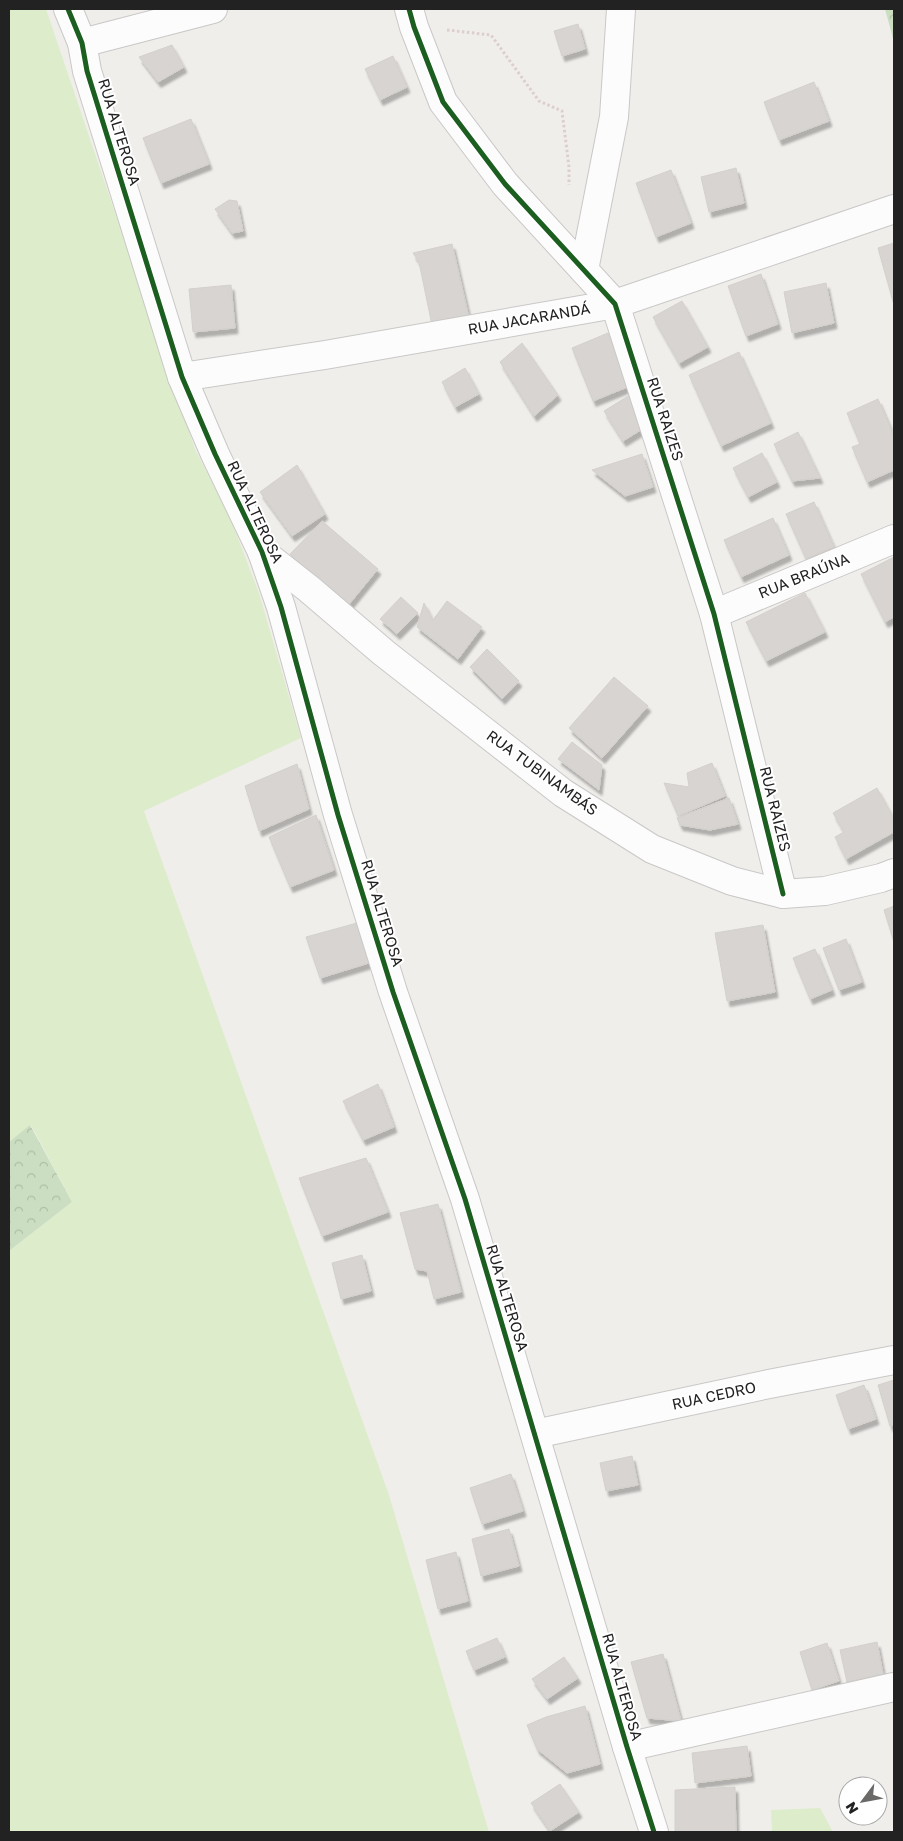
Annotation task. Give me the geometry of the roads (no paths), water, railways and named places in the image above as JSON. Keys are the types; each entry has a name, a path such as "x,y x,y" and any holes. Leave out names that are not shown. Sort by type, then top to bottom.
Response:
{"street":[{"name":"RUA ALTEROSA","path":"68,9 82,43 87,71 182,377 215,454 262,552 286,625 338,815 394,992 464,1199 654,1832"},
{"path":"82,43 213,9"},
{"path":"584,270 614,117 621,9"},
{"name":"RUA RAIZES","path":"411,18 444,102 505,184 615,304 714,614 783,894"},
{"name":"RUA JACARANDÁ","path":"182,377 315,357 615,304 894,209"},
{"name":"RUA BRAÚNA","path":"714,614 894,539"},
{"name":"RUA TUBINAMBÁS","path":"262,552 309,589 384,654 563,792 652,849 732,881 783,894 824,891 881,878 894,873"},
{"name":"RUA CEDRO","path":"535,1434 759,1386 894,1360"},
{"path":"627,1747 894,1687"}]}
